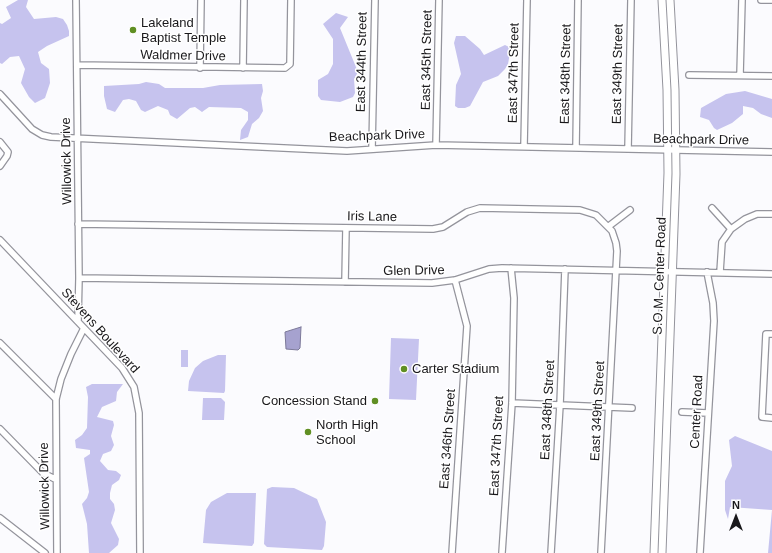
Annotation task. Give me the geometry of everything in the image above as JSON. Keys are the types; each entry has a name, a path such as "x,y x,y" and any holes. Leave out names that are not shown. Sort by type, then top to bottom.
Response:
{"main road":[{"name":"S.O.M. Center Road","path":"654,553 668,150 667,90 662,0"},
{"name":"S.O.M. Center Road","path":"662,553 676,150 675,90 670,0"}],"street":[{"name":"Willowick Drive","path":"76,0 79,278 78,321"},
{"path":"200,68 201,0"},
{"path":"243,68 244,0"},
{"name":"Waldmer Drive","path":"77,65 281,69 288,67 290,64 291,0"},
{"name":"East 344th Street","path":"372,149 375,0"},
{"name":"East 345th Street","path":"436,145 439,0"},
{"name":"East 347th Street","path":"524,146 526,0"},
{"name":"East 348th Street","path":"576,148 578,0"},
{"name":"East 349th Street","path":"628,149 631,0"},
{"path":"740,75 742,0"},
{"path":"761,0 772,0"},
{"path":"689,75 772,76"},
{"name":"Beachpark Drive","path":"0,94 32,129 42,135 77,138 348,151 436,145 772,152"},
{"path":"0,142 8,152 0,166"},
{"name":"Iris Lane","path":"78,224 433,229 443,227 467,212 480,208 580,210 596,215 609,226"},
{"path":"712,208 731,229"},
{"path":"616,270 616,243 609,226 630,210"},
{"path":"720,272 722,242 731,229 745,219 757,214 772,214"},
{"path":"345,282 346,228"},
{"name":"Stevens Boulevard","path":"0,240 78,321 129,378 137,398 139,413 140,553"},
{"name":"East 347th Street","path":"502,553 512,403 514,298 511,268"},
{"name":"Glen Drive","path":"79,278 432,283 455,280 489,269 511,268 772,274"},
{"name":"East 348th Street","path":"551,553 560,405 565,269"},
{"name":"East 349th Street","path":"601,553 616,270"},
{"name":"Center Road","path":"700,553 714,321 713,303 707,272"},
{"name":"East 346th Street","path":"452,553 467,326 455,280"},
{"name":"Willowick Drive","path":"57,553 55,479 56,399 63,373 84,328"},
{"path":"769,334 762,417 772,418"},
{"path":"0,343 56,399"},
{"path":"512,403 632,408"},
{"path":"682,412 708,413"},
{"path":"0,429 43,473 55,479"},
{"path":"0,518 45,553"}],"shaded area":[{"path":"18,0 28,0 26,7 34,19 56,17 63,19 69,31 69,36 47,46 38,52 41,63 49,69 50,83 45,98 35,103 29,97 21,83 25,69 19,56 10,57 2,64 0,63 0,23 2,24 11,18 6,7"},
{"path":"336,13 348,17 340,28 358,72 354,79 355,93 353,97 340,102 321,100 318,96 318,80 328,74 333,64 333,39 323,24"},
{"path":"456,36 465,36 480,49 484,55 505,45 509,47 510,53 508,64 505,69 498,76 483,82 470,106 465,108 458,108 455,106 456,85 461,74 454,43"},
{"path":"146,82 159,84 165,88 203,88 220,85 262,84 263,91 261,98 263,111 259,118 252,124 248,137 240,140 241,130 248,120 248,112 241,108 209,107 202,112 195,107 190,108 177,119 170,115 168,110 158,106 145,112 141,110 136,101 129,99 123,100 115,112 107,109 104,96 104,86 139,84"},
{"path":"745,91 772,99 772,118 761,114 753,108 743,106 743,114 732,123 717,130 709,120 700,117 701,108 726,94"},
{"path":"301,327 300,348 298,350 286,349 285,332"},
{"name":"Carter Stadium","path":"391,338 419,339 416,400 389,399"},
{"path":"181,350 188,350 188,367 181,367"},
{"path":"218,355 226,355 224,393 188,391 189,381 195,368 203,361"},
{"path":"92,384 123,384 117,392 116,401 102,407 97,417 113,421 114,425 111,436 114,445 111,451 103,454 100,461 108,470 116,471 121,475 119,480 112,485 110,493 110,499 114,504 115,510 111,523 119,539 118,545 109,553 89,553 87,524 82,504 87,498 89,492 84,458 90,454 90,450 76,448 75,440 82,435 87,428 88,397 86,387"},
{"path":"203,398 221,398 225,402 224,420 202,420"},
{"path":"735,436 772,451 772,510 730,507 728,519 725,510 725,481 732,466 729,440"},
{"path":"272,487 294,488 317,499 326,522 324,546 322,550 267,547 264,544 267,489"},
{"path":"227,493 256,493 254,543 252,546 203,543 206,510 211,502"},
{"path":"772,510 772,553 768,553"}],"place":[{"name":"Lakeland Baptist Temple","path":"133,30"},
{"name":"Carter Stadium","path":"404,369"},
{"name":"Concession Stand","path":"375,401"},
{"name":"North High School","path":"308,432"}]}
